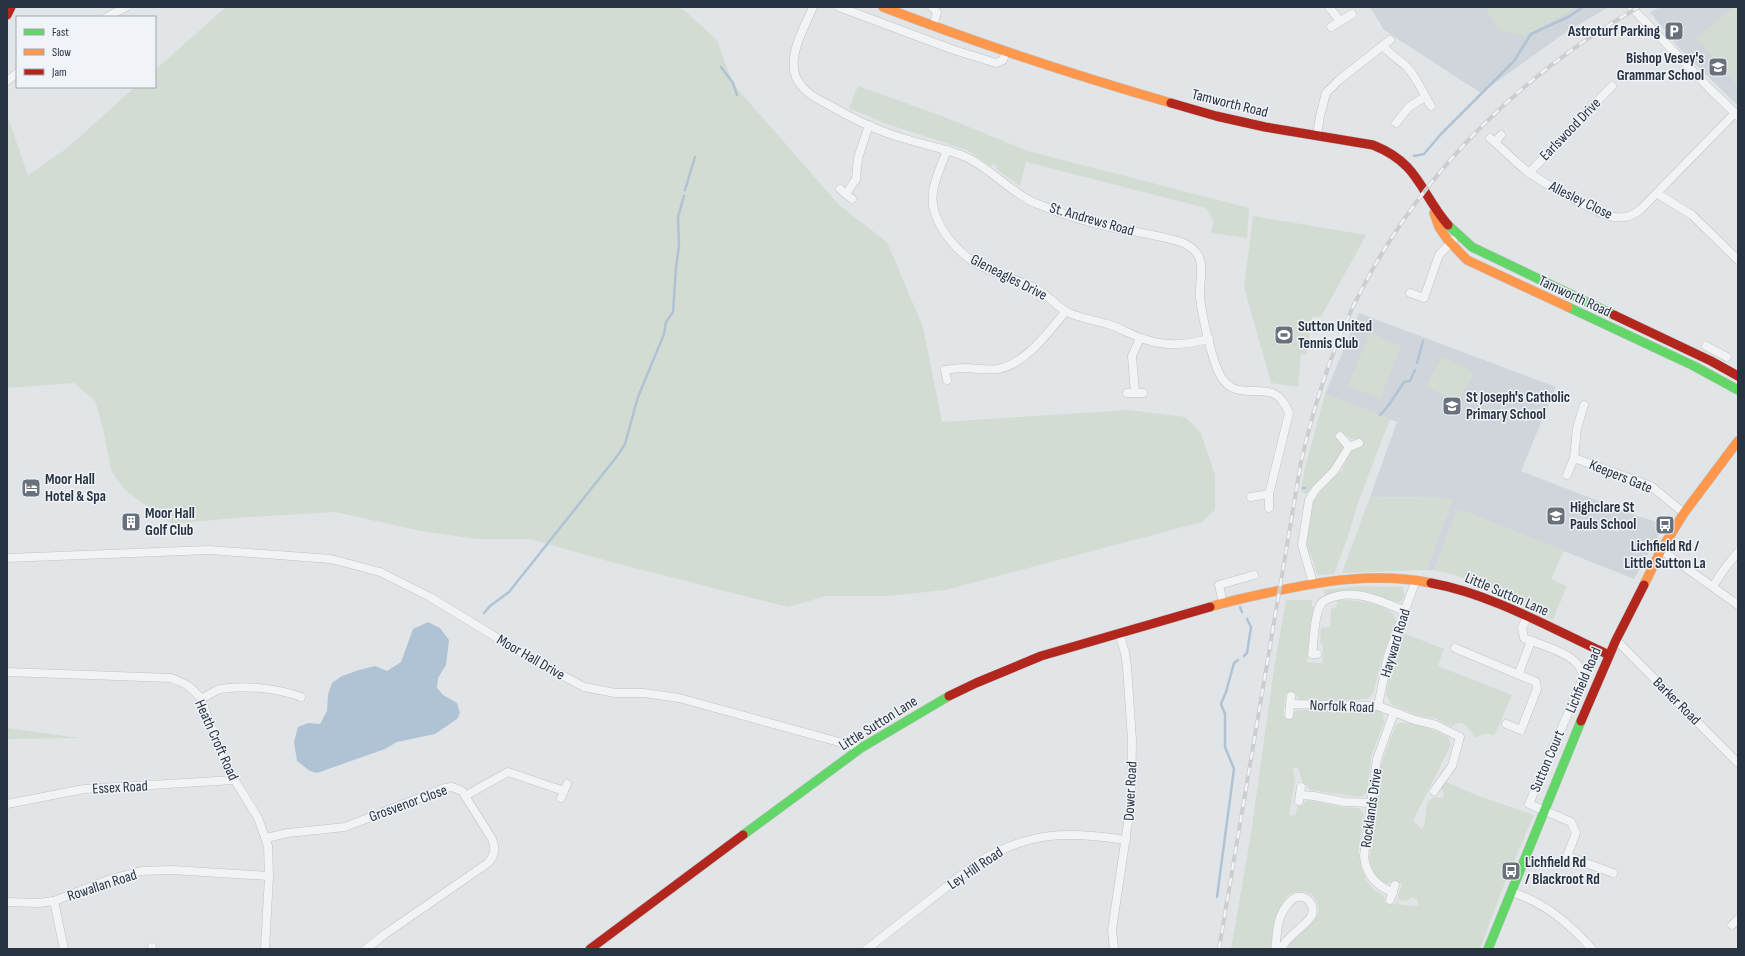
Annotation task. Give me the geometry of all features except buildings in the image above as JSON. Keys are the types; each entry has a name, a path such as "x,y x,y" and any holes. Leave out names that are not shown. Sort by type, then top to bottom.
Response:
{"main road":[{"path":"7,15 11,7"},
{"name":"Tamworth Road","path":"883,7 933,26 1111,86 1216,116 1265,127 1373,145 1396,154 1411,168 1445,221 1472,247 1711,361 1738,376"},
{"name":"Tamworth Road","path":"1429,198 1436,222 1450,243 1467,260 1694,366 1738,390"},
{"name":"Lichfield Road","path":"1488,949 1609,654 1660,550 1684,513 1738,440"},
{"name":"Little Sutton Lane","path":"590,949 861,748 946,698 976,683 1041,656 1119,633 1223,603 1313,583 1379,578 1416,580 1453,587 1479,595 1609,654"}],"street":[{"path":"109,16 126,7"},
{"name":"St. Andrews Road","path":"813,7 795,53 793,64 794,74 812,96 869,125 905,139 947,150 977,163 1009,188 1036,203 1108,226 1170,239 1189,245 1199,257 1201,264 1201,299 1215,363 1223,379 1235,390 1242,392 1261,390 1272,392 1279,396 1289,413 1269,494 1269,508"},
{"path":"839,7 996,63 1003,60 1006,51"},
{"path":"932,7 936,12 933,26"},
{"path":"1329,7 1340,21"},
{"path":"1630,7 1736,115"},
{"path":"1331,27 1352,14"},
{"path":"1317,136 1326,93 1339,80 1390,40"},
{"path":"1383,46 1390,55 1407,68 1414,76 1430,106"},
{"path":"7,80 16,74"},
{"name":"Earlswood Drive","path":"1529,173 1612,87"},
{"path":"1396,123 1409,107 1425,97"},
{"name":"Allesley Close","path":"1501,136 1493,140 1529,173 1601,213 1620,218 1635,214 1658,194 1736,115"},
{"path":"846,194 856,179 858,158 869,125"},
{"name":"Gleneagles Drive","path":"947,150 932,193 934,212 947,235 957,248 974,262 1037,289 1051,298 1066,311 1108,324 1140,338 1158,343 1176,345 1209,339"},
{"path":"1658,194 1689,213 1738,260"},
{"path":"1410,294 1424,298 1439,255 1458,235"},
{"path":"947,380 945,370 963,368 990,370 1008,366 1035,347 1066,311"},
{"path":"1135,393 1132,356 1140,338"},
{"path":"1706,346 1727,357"},
{"path":"1711,361 1715,351"},
{"name":"Keepers Gate","path":"1567,476 1574,458 1577,428 1584,405"},
{"path":"1340,436 1348,446"},
{"path":"1313,583 1302,545 1309,500 1316,489 1334,471 1348,446 1359,443"},
{"name":"Keepers Gate","path":"1574,458 1652,486 1684,513"},
{"path":"1251,497 1269,494"},
{"name":"Moor Hall Drive","path":"7,558 209,550 331,559 380,572 430,597 530,658 584,687 615,693 644,693 679,698 861,748"},
{"path":"1660,550 1738,605"},
{"path":"1713,586 1738,552"},
{"path":"1223,603 1219,585 1254,576"},
{"name":"Hayward Road","path":"1378,706 1388,656 1416,580"},
{"path":"1317,654 1312,654 1319,608 1324,600 1342,595 1363,596 1405,611"},
{"path":"1519,673 1531,641 1524,638 1522,633 1522,628 1527,617"},
{"name":"Dower Road","path":"1114,949 1112,930 1126,840 1132,783 1132,740 1127,667 1125,653 1119,633"},
{"name":"Barker Road","path":"1616,640 1738,762"},
{"name":"Sutton Court","path":"1531,641 1573,658 1580,665 1583,672 1583,678 1529,804 1544,812"},
{"path":"1455,648 1519,673 1536,682 1537,689 1521,730 1506,724"},
{"name":"Heath Croft Road","path":"7,672 171,678 189,685 195,690 200,699 220,751 234,780 254,811 266,838 270,858 265,949"},
{"path":"200,699 219,690 257,688 286,691 301,697"},
{"name":"Norfolk Road","path":"1289,715 1291,700 1378,706 1415,720 1436,725 1460,737 1452,766 1434,791"},
{"name":"Rocklands Drive","path":"1393,893 1376,883 1369,875 1365,866 1364,856 1377,759 1394,712"},
{"path":"465,796 508,772 564,791"},
{"name":"Essex Road","path":"7,804 84,789 234,780"},
{"path":"1301,786 1299,798 1320,796 1344,802 1372,803"},
{"name":"Grosvenor Close","path":"266,838 288,833 345,827 445,788 457,788 465,796 492,839 495,846 495,852 492,858 488,864 385,934 366,949"},
{"path":"1544,812 1571,822 1574,826 1576,833 1567,856 1613,874"},
{"name":"Ley Hill Road","path":"868,949 977,863 1003,848 1039,837 1062,834 1126,840"},
{"name":"Rowallan Road","path":"7,902 38,903 54,901 111,878 141,871 172,870 269,876"},
{"path":"1512,892 1531,898 1549,908 1569,925 1592,949"},
{"path":"1275,949 1281,915 1292,899 1297,897 1305,898 1311,903 1313,910 1311,916 1292,934 1281,949"},
{"path":"54,901 64,949"}],"shaded area":[{"path":"226,7 677,7 684,10 717,40 733,84 839,205 887,242 923,327 942,422 1128,410 1185,417 1201,433 1215,475 1215,510 1202,522 945,590 889,596 826,596 788,607 611,562 530,539 477,539 421,531 335,512 235,518 172,524 125,490 111,470 103,428 95,401 74,383 7,388 7,115 28,175 66,149 134,88 156,88 156,69"},
{"name":"Bishop Vesey's Grammar School","path":"1370,7 1609,7 1566,32 1481,93 1384,30"},
{"path":"1485,7 1577,7 1525,36 1500,31"},
{"name":"Bishop Vesey's Grammar School","path":"1661,7 1738,7 1738,106 1678,47 1650,12"},
{"path":"1733,7 1738,7 1738,86 1696,38"},
{"path":"858,86 942,116 1028,151 1249,208 1247,238 1210,233 1214,222 1206,208 1026,162 1020,186 996,169 997,166 993,164 991,166 967,150 884,123 849,108"},
{"path":"1253,216 1366,235 1321,317 1313,316 1306,355 1301,354 1298,387 1271,383 1244,287"},
{"name":"St Joseph's Catholic Primary School","path":"1359,313 1556,387 1521,471 1640,517 1665,524 1634,579 1458,509 1434,570 1426,570 1453,498 1370,497 1397,422 1325,394"},
{"path":"1370,333 1401,346 1380,399 1348,386"},
{"path":"1442,356 1474,373 1457,403 1426,386"},
{"path":"1325,394 1390,419 1359,500 1334,574 1319,575 1316,572 1307,546 1305,546 1313,499 1342,470 1349,455 1347,454 1359,441 1358,439 1351,439 1345,435 1344,436 1340,432 1336,435 1343,447 1338,461 1307,494 1301,492 1304,472"},
{"path":"1370,497 1453,498 1426,570 1342,573"},
{"path":"1458,509 1564,551 1551,579 1567,586 1553,620 1495,591 1465,579 1434,570"},
{"path":"1357,586 1402,587 1405,595 1401,602 1393,602 1384,599 1325,597 1324,590"},
{"path":"1286,600 1312,600 1312,606 1314,607 1307,662 1322,663 1323,646 1320,642 1321,628 1330,627 1331,609 1336,607 1338,600 1362,602 1381,606 1394,615 1396,622 1383,655 1373,694 1367,699 1300,700 1296,694 1286,693 1283,716 1292,718 1294,712 1298,710 1377,710 1383,714 1384,723 1370,759 1367,793 1360,797 1310,790 1303,784 1298,768 1293,768 1295,781 1289,815 1295,816 1298,805 1301,806 1307,800 1342,807 1359,808 1364,814 1358,854 1361,857 1361,867 1366,878 1365,879 1373,889 1384,896 1385,902 1395,905 1396,902 1402,905 1418,906 1418,901 1413,897 1406,901 1397,899 1402,884 1393,881 1387,884 1380,881 1373,872 1369,861 1381,765 1396,724 1408,723 1429,728 1448,737 1451,745 1413,821 1422,829 1425,821 1426,807 1430,800 1434,797 1444,797 1442,787 1444,781 1476,795 1534,815 1504,885 1480,949 1287,949 1291,942 1310,925 1317,916 1318,905 1313,896 1300,891 1294,892 1287,896 1280,908 1274,927 1272,949 1231,949 1251,834 1275,662"},
{"path":"1403,633 1444,649 1438,666 1512,695 1494,736 1486,733 1475,738 1465,725 1459,723 1452,727 1435,718 1419,716 1392,705 1386,695 1392,663"},
{"path":"7,728 80,738 7,739"}],"water":[{"path":"428,622 440,628 449,640 446,665 438,678 437,688 443,695 457,703 460,713 457,719 435,734 397,742 385,749 317,773 310,771 297,761 294,742 298,727 308,723 320,724 327,711 328,694 332,683 342,676 375,666 387,671 401,662 413,629"}],"waterway":[{"path":"1414,156 1424,154 1441,134 1514,61 1531,34 1570,16 1583,7"},
{"path":"721,67 733,83 737,95"},
{"path":"685,190 695,157"},
{"path":"484,613 490,606 509,592 618,455 625,444 638,397 664,334 666,322 673,312 679,245 678,217 684,196"},
{"path":"1417,363 1423,341"},
{"path":"1380,415 1390,404 1404,382 1410,381 1415,370"},
{"path":"1240,607 1242,612"},
{"path":"1244,656 1247,653 1251,627 1247,619"},
{"path":"1217,897 1234,769 1225,747 1225,714 1221,704 1234,663 1238,660"}],"railway":[{"path":"1219,949 1301,462 1319,394 1343,328 1364,285 1389,242 1417,201 1448,163 1482,126 1556,61 1639,7"}],"traffic: fast":[{"path":"1448,225 1472,247 1614,315"},
{"path":"1568,307 1694,366 1738,390"},
{"path":"743,835 861,748 949,696"},
{"path":"1488,949 1581,721"}],"traffic: slow":[{"path":"883,7 1026,58 1171,103"},
{"path":"1434,213 1439,227 1447,239 1467,260 1568,307"},
{"path":"1644,585 1661,550 1684,513 1738,441"},
{"path":"1210,607 1238,599 1287,589 1349,579 1390,578 1431,583"}],"traffic: jam":[{"path":"7,15 11,7"},
{"path":"1171,103 1216,116 1265,127 1373,145 1389,152 1410,170 1438,213 1448,225"},
{"path":"1614,315 1711,361 1738,376"},
{"path":"1431,583 1477,595 1522,613 1609,655"},
{"path":"1581,721 1616,640 1644,585"},
{"path":"949,696 1041,656 1210,607"},
{"path":"590,949 743,835"}],"place":[{"name":"Astroturf Parking","path":"1674,31"},
{"name":"Bishop Vesey's Grammar School","path":"1718,67"},
{"name":"Sutton United Tennis Club","path":"1284,335"},
{"name":"St Joseph's Catholic Primary School","path":"1452,406"},
{"name":"Moor Hall Hotel & Spa","path":"31,488"},
{"name":"Highclare St Pauls School","path":"1556,516"},
{"name":"Moor Hall Golf Club","path":"131,522"},
{"name":"Lichfield Rd / Little Sutton La","path":"1665,525"},
{"name":"Lichfield Rd / Blackroot Rd","path":"1511,871"}]}
